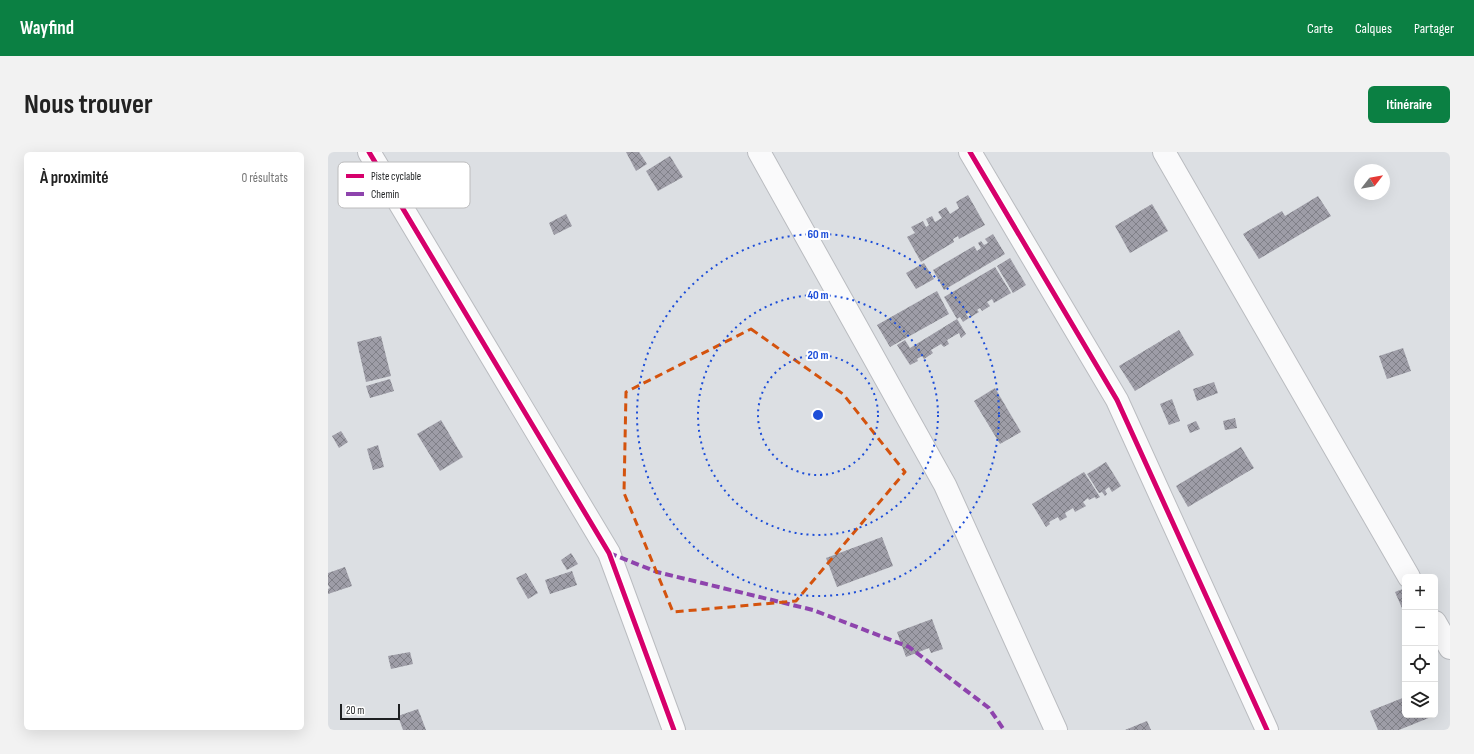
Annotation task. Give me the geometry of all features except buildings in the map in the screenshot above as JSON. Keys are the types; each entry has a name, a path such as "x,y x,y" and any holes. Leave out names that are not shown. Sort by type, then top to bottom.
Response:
{"street":[{"path":"369,152 375,162"},
{"path":"759,152 945,485 1056,730"},
{"path":"970,152 1118,400 1267,730"},
{"path":"1164,152 1407,574"},
{"path":"403,208 609,553 674,730"},
{"path":"1438,627 1450,648"}],"highlighted area":[{"path":"751,329 843,394 905,472 796,601 673,612 624,493 626,392"}],"marked path":[{"path":"609,553 657,572 813,610 909,647 989,708 1004,730"}],"cycle path":[{"path":"369,152 375,162"},
{"path":"970,152 1117,400 1267,730"},
{"path":"403,208 609,553 674,730"}]}
